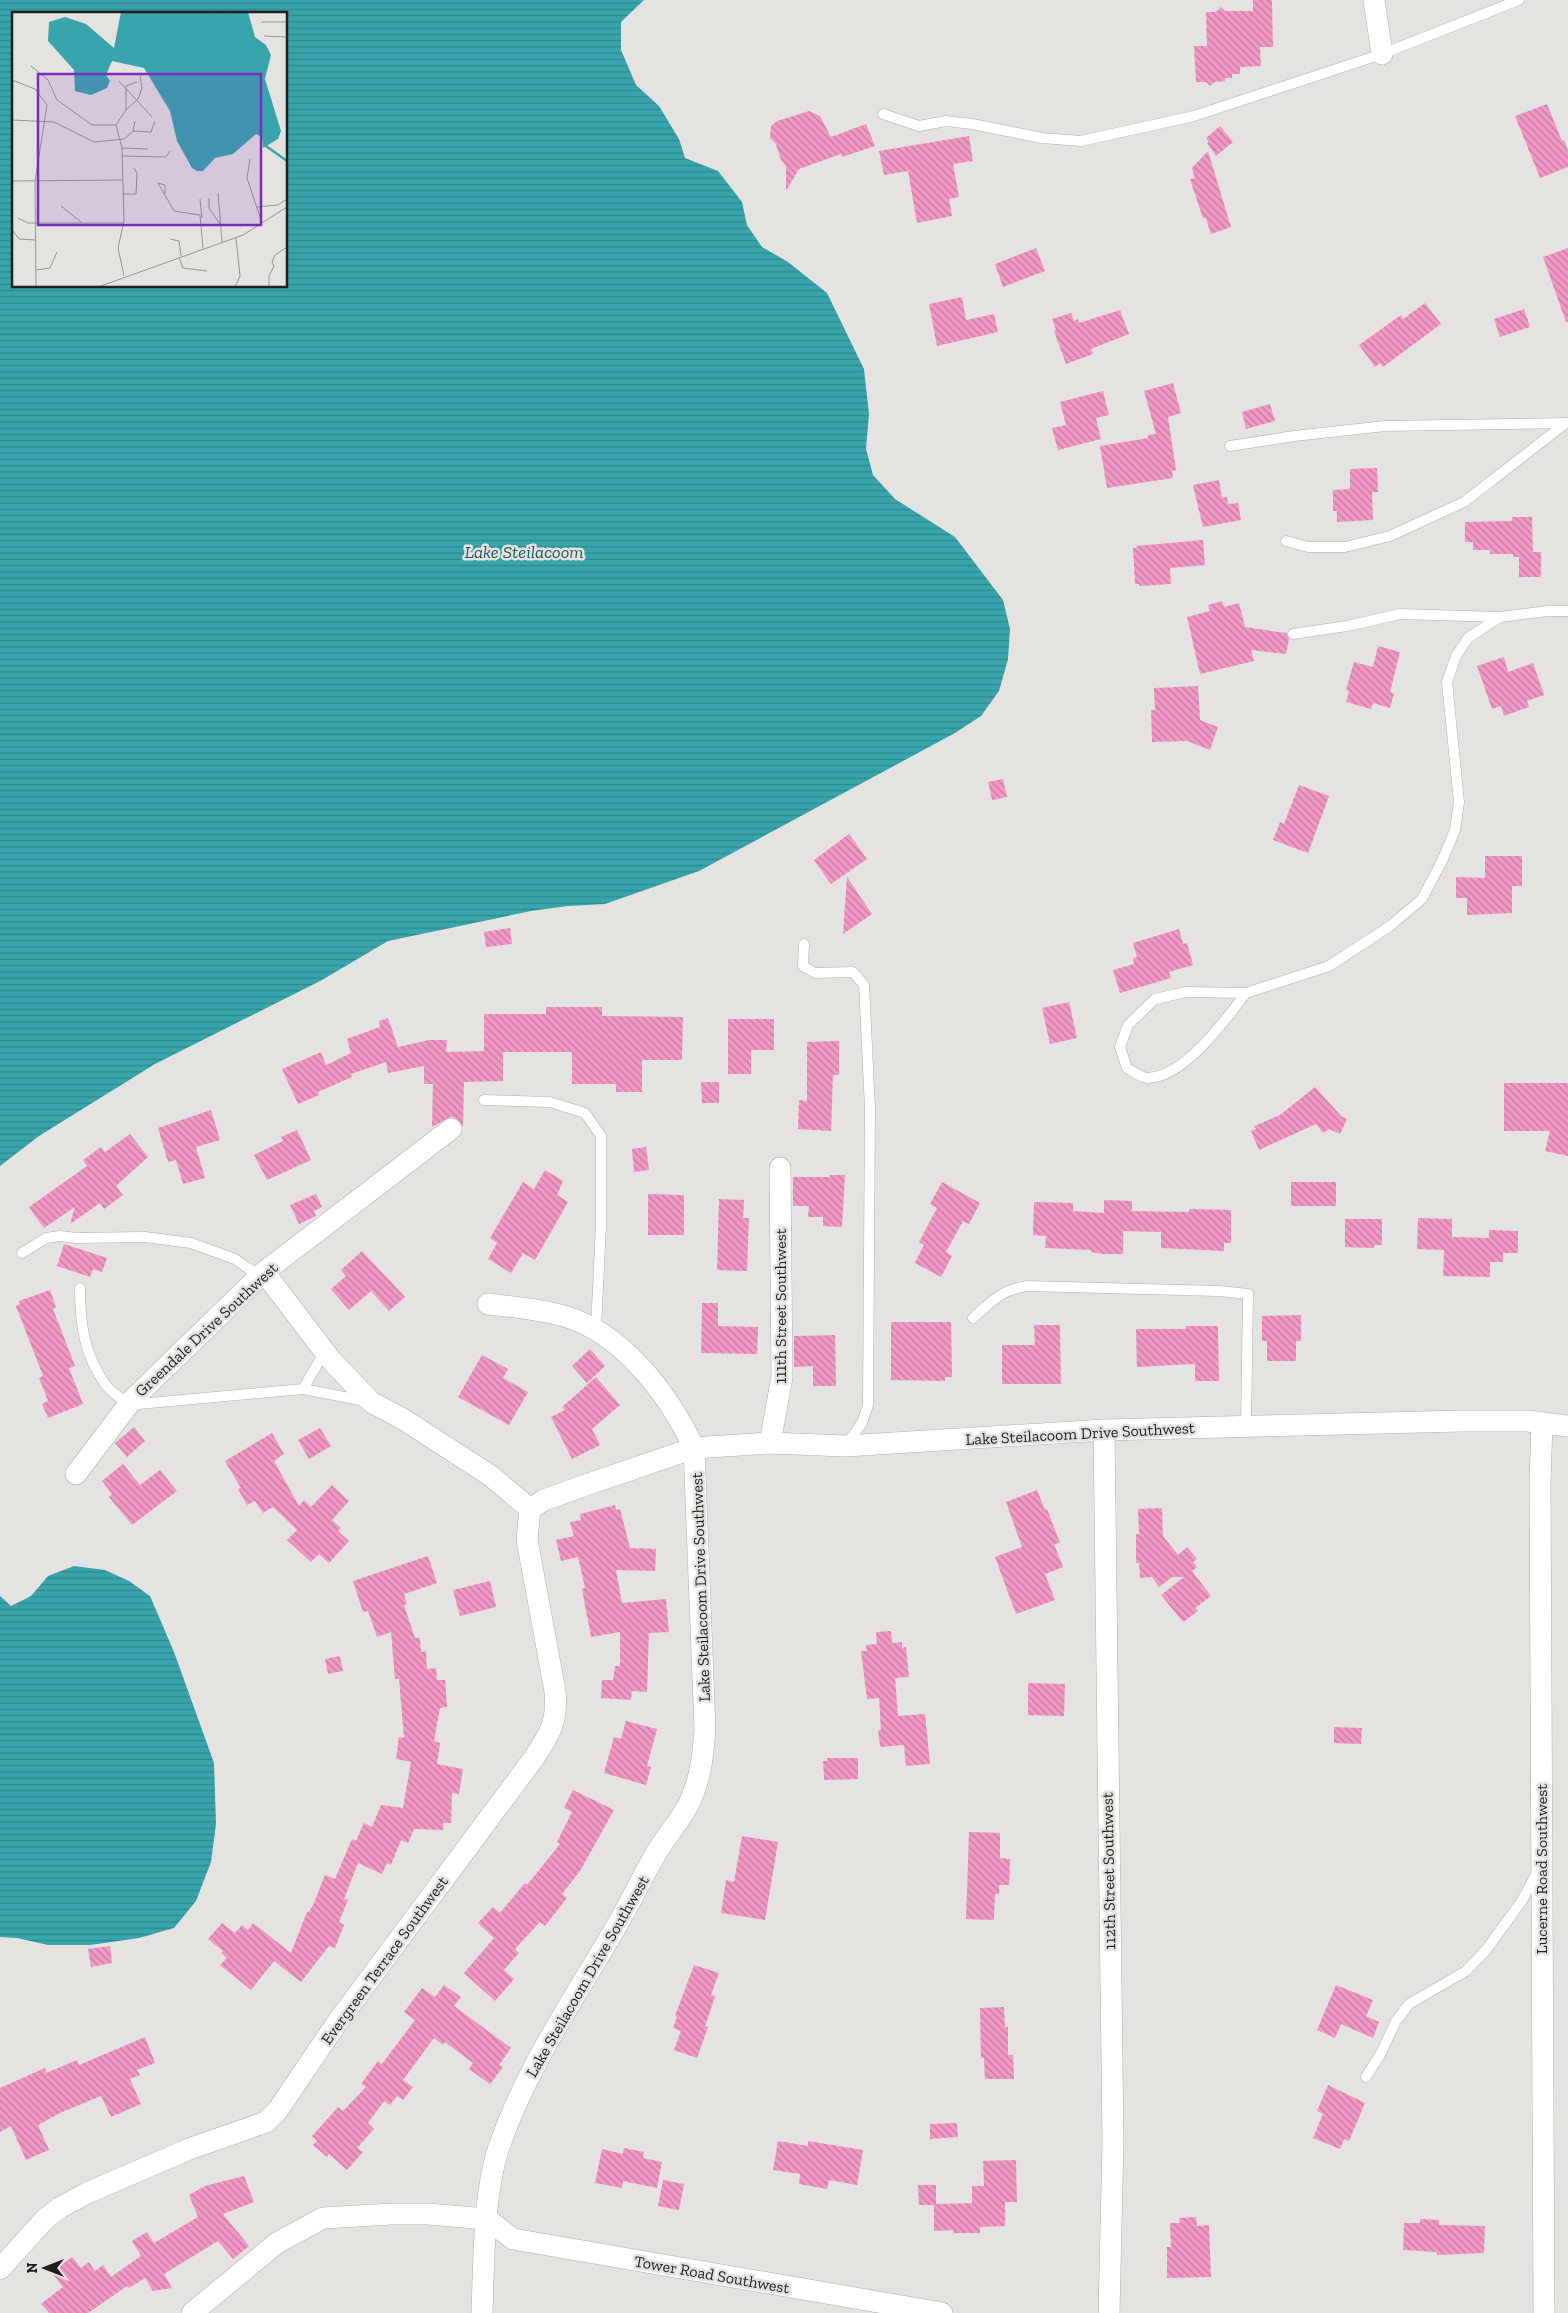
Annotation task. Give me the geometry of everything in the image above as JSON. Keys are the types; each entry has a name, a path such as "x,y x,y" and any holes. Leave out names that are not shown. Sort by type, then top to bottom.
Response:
{"street":[{"path":"1374,0 1382,54"},
{"name":"Greendale Drive Southwest","path":"76,1474 128,1405 262,1274 450,1130"},
{"name":"111th Street Southwest","path":"770,1443 770,1432 782,1377 780,1168"},
{"path":"262,1274 325,1350 331,1360 371,1402 403,1419 491,1476 530,1508 544,1500 571,1490 694,1448 679,1416 632,1358 609,1337 565,1316 534,1309 488,1304"},
{"name":"Lake Steilacoom Drive Southwest","path":"482,2313 487,2219 491,2179 498,2149 529,2076 547,2041 611,1935 655,1854 686,1808 703,1768 705,1720 694,1448 770,1443 845,1446 1104,1430 1246,1426 1528,1421 1568,1426"},
{"name":"Lucerne Road Southwest","path":"1542,1424 1540,1482 1544,2313"},
{"name":"112th Street Southwest","path":"1104,1430 1108,1868 1113,2142 1109,2313"},
{"name":"Evergreen Terrace Southwest","path":"0,2269 45,2220 69,2202 189,2149 266,2122 278,2110 336,2024 534,1758 554,1723 557,1711 527,1540 530,1508"},
{"path":"192,2313 277,2243 323,2218 428,2214 487,2219"},
{"name":"Tower Road Southwest","path":"487,2219 513,2239 942,2313"}],"lane":[{"path":"883,114 919,126 946,121 972,124 1042,138 1081,141 1194,116 1382,54 1519,0"},
{"path":"1230,446 1294,436 1385,426 1567,423"},
{"path":"1286,541 1308,547 1345,547 1390,536 1464,502 1567,423"},
{"path":"1293,634 1347,626 1400,614 1500,617 1548,611 1568,611"},
{"path":"1246,993 1217,1031 1174,1070 1162,1076 1145,1078 1127,1068 1120,1047 1128,1025 1155,999 1186,992 1246,993 1329,966 1390,926 1422,899 1442,861 1455,830 1459,802 1447,682 1456,656 1468,638 1500,617"},
{"path":"804,944 803,966 815,973 853,972 864,985 870,1108 868,1405 862,1423 845,1446"},
{"path":"484,1100 550,1102 585,1113 601,1136 602,1225 596,1330"},
{"path":"22,1253 46,1238 60,1236 76,1238 145,1237 191,1243 235,1259 262,1274"},
{"path":"973,1318 1000,1294 1014,1288 1028,1286 1219,1291 1248,1294 1246,1426"},
{"path":"80,1288 80,1319 84,1342 106,1385 128,1405 304,1389 371,1402"},
{"path":"304,1389 325,1350"},
{"path":"1366,2077 1381,2053 1396,2021 1409,2004 1466,1971 1486,1950 1521,1902 1541,1866"}],"water":[{"name":"Lake Steilacoom","path":"0,0 644,0 621,22 621,50 636,85 659,106 679,139 685,158 718,171 742,202 747,225 762,247 788,262 827,293 864,369 869,414 866,449 873,475 895,499 955,537 1003,600 1010,629 1008,659 999,691 981,716 955,733 699,871 605,904 531,911 388,941 322,980 155,1064 39,1136 0,1166"},
{"path":"74,1566 105,1570 129,1581 150,1596 174,1652 214,1763 216,1824 211,1862 196,1901 174,1928 139,1938 90,1945 48,1945 17,1938 0,1937 0,1596 11,1606 31,1596 48,1576"}],"building":[{"path":"1253,0 1272,0 1273,47 1260,47 1261,66 1240,67 1240,74 1232,74 1232,78 1225,78 1225,81 1215,82 1210,86 1206,82 1196,82 1194,46 1207,46 1206,12 1216,12 1221,7 1225,11 1253,11"},
{"path":"1547,104 1568,151 1568,167 1540,178 1515,116"},
{"path":"809,111 820,116 831,137 866,124 875,146 842,157 841,154 799,169 786,191 786,166 781,160 776,144 770,138 771,126 777,121"},
{"path":"1220,126 1233,142 1216,156 1207,143 1209,142 1206,138"},
{"path":"969,136 973,161 953,164 959,197 949,199 952,216 917,223 908,171 884,175 879,151"},
{"path":"1208,151 1231,227 1211,234 1206,218 1203,218 1190,179 1195,178 1192,168"},
{"path":"1036,248 1045,271 1003,287 995,264"},
{"path":"1568,248 1568,322 1566,322 1543,257"},
{"path":"962,297 966,320 994,314 998,332 937,346 929,304"},
{"path":"1425,303 1441,324 1383,367 1380,363 1375,367 1359,345 1401,315 1403,319"},
{"path":"1524,309 1530,327 1500,337 1494,319"},
{"path":"1120,310 1129,334 1091,349 1093,354 1066,364 1054,331 1056,330 1052,319 1071,313 1074,321 1078,319 1079,323"},
{"path":"1173,383 1181,413 1168,417 1176,470 1172,471 1173,478 1107,488 1100,446 1148,438 1148,435 1156,434 1144,391"},
{"path":"1103,391 1109,415 1096,418 1101,439 1058,450 1052,428 1066,425 1060,402"},
{"path":"1270,404 1275,421 1246,429 1242,412"},
{"path":"1377,468 1378,492 1372,492 1373,520 1337,522 1337,511 1333,511 1333,490 1350,489 1350,469"},
{"path":"1219,480 1222,498 1227,497 1228,504 1238,503 1241,520 1203,527 1193,485"},
{"path":"1512,517 1532,517 1533,552 1541,552 1541,577 1519,577 1519,557 1513,557 1513,554 1490,554 1490,550 1473,550 1473,542 1465,542 1465,522 1512,521"},
{"path":"1203,540 1205,565 1170,568 1171,584 1140,586 1135,584 1133,548 1137,548 1136,546"},
{"path":"1222,601 1224,607 1239,603 1245,627 1286,633 1289,639 1286,654 1251,650 1254,661 1200,674 1187,617 1210,611 1208,605"},
{"path":"1378,646 1400,652 1390,692 1394,694 1390,708 1373,703 1371,709 1346,702 1349,691 1346,690 1354,662 1373,667"},
{"path":"1504,657 1508,672 1533,663 1544,695 1527,701 1529,707 1504,716 1501,706 1492,709 1477,666"},
{"path":"1198,686 1200,720 1218,727 1210,750 1187,741 1152,742 1151,710 1155,710 1154,688"},
{"path":"1003,779 1007,797 992,800 988,782"},
{"path":"1299,785 1329,796 1308,853 1273,840 1280,822 1284,824"},
{"path":"849,834 867,859 831,884 814,860"},
{"path":"1485,856 1522,856 1522,886 1512,886 1512,913 1467,915 1467,898 1456,898 1456,877 1485,878"},
{"path":"847,877 872,914 843,934"},
{"path":"510,928 512,944 486,947 484,932"},
{"path":"1179,929 1183,944 1187,943 1193,965 1169,972 1171,978 1120,993 1113,970 1134,964 1133,958 1137,957 1133,943"},
{"path":"1069,1002 1077,1038 1050,1044 1042,1008"},
{"path":"546,1007 602,1007 602,1016 683,1017 682,1060 642,1060 642,1092 616,1092 616,1084 572,1084 572,1052 503,1052 503,1081 464,1082 463,1127 456,1118 450,1117 432,1127 433,1084 424,1084 424,1066 388,1073 386,1062 351,1074 352,1077 318,1092 319,1095 298,1104 282,1069 321,1052 326,1065 351,1053 347,1039 380,1027 379,1021 388,1018 398,1047 429,1040 447,1040 446,1052 484,1051 484,1014 546,1014"},
{"path":"728,1019 774,1019 774,1050 751,1050 751,1074 728,1074"},
{"path":"839,1041 839,1075 833,1075 831,1131 798,1129 799,1100 807,1101 807,1042"},
{"path":"701,1082 719,1082 719,1103 702,1103"},
{"path":"1504,1083 1568,1083 1568,1156 1545,1151 1550,1131 1504,1131"},
{"path":"1315,1087 1341,1116 1347,1119 1340,1134 1329,1129 1323,1133 1316,1124 1259,1150 1251,1131 1256,1129 1254,1126 1280,1115"},
{"path":"211,1110 220,1140 196,1147 205,1178 183,1184 176,1160 168,1162 158,1128"},
{"path":"297,1130 311,1160 267,1180 254,1155 283,1141 281,1137"},
{"path":"130,1134 148,1157 116,1186 123,1195 104,1209 100,1203 70,1224 75,1207 44,1228 29,1207 87,1166 83,1160 101,1147 105,1152"},
{"path":"646,1147 649,1170 634,1172 632,1149"},
{"path":"545,1170 563,1181 557,1195 568,1202 535,1260 523,1253 511,1273 488,1259 497,1243 490,1238 523,1182 534,1189"},
{"path":"830,1175 845,1175 842,1227 823,1226 823,1217 808,1217 809,1206 793,1206 793,1177 830,1177"},
{"path":"942,1182 980,1203 969,1224 963,1221 946,1252 952,1256 941,1277 915,1263 924,1245 919,1242 937,1208 930,1204"},
{"path":"1291,1182 1336,1182 1336,1206 1291,1206"},
{"path":"316,1194 322,1207 314,1211 316,1216 299,1224 290,1205"},
{"path":"648,1194 684,1195 684,1235 648,1235"},
{"path":"719,1199 744,1200 743,1218 749,1218 747,1271 717,1270"},
{"path":"1104,1200 1132,1201 1132,1211 1189,1212 1189,1209 1231,1210 1231,1243 1224,1243 1224,1251 1161,1248 1161,1232 1123,1231 1123,1254 1103,1254 1091,1252 1091,1250 1045,1248 1046,1236 1033,1235 1034,1202 1073,1203 1073,1211 1104,1213"},
{"path":"1418,1218 1452,1219 1452,1237 1489,1238 1489,1230 1518,1231 1518,1253 1503,1253 1503,1262 1490,1262 1490,1277 1443,1276 1444,1250 1417,1249"},
{"path":"1345,1219 1382,1219 1382,1245 1374,1245 1374,1248 1345,1247"},
{"path":"64,1244 107,1258 102,1272 93,1269 90,1277 57,1266"},
{"path":"362,1251 405,1297 389,1311 371,1291 349,1310 331,1289 346,1276 341,1270"},
{"path":"50,1290 56,1307 53,1309 75,1366 69,1368 83,1404 48,1418 42,1404 48,1401 39,1378 43,1376 16,1306 20,1304 19,1301"},
{"path":"702,1303 718,1303 718,1326 758,1327 757,1354 701,1353"},
{"path":"1301,1315 1301,1341 1296,1341 1296,1361 1267,1361 1267,1341 1262,1341 1262,1316"},
{"path":"891,1322 951,1322 952,1377 945,1377 945,1381 891,1380"},
{"path":"1034,1325 1060,1325 1061,1384 1002,1384 1002,1345 1035,1345"},
{"path":"1186,1326 1218,1326 1219,1381 1195,1381 1195,1364 1137,1367 1136,1329 1186,1329"},
{"path":"835,1335 836,1386 813,1386 813,1366 794,1367 794,1336"},
{"path":"590,1349 605,1366 587,1383 572,1366"},
{"path":"482,1355 508,1369 503,1378 528,1392 509,1425 458,1397"},
{"path":"596,1377 620,1405 592,1429 600,1445 572,1459 551,1417 565,1410 562,1407"},
{"path":"134,1427 145,1441 127,1457 115,1443"},
{"path":"320,1428 331,1446 309,1459 298,1440"},
{"path":"272,1433 284,1454 274,1461 299,1506 304,1500 311,1507 332,1485 349,1501 332,1520 341,1528 338,1531 349,1541 329,1563 319,1554 311,1562 287,1540 297,1530 273,1507 263,1513 255,1501 247,1505 238,1489 241,1488 225,1461"},
{"path":"123,1464 140,1485 160,1470 177,1491 132,1525 109,1497 112,1494 102,1481"},
{"path":"1037,1490 1045,1510 1047,1509 1060,1543 1054,1544 1063,1567 1045,1574 1055,1600 1016,1614 995,1557 1022,1547 1006,1502"},
{"path":"615,1505 616,1510 620,1509 630,1548 656,1549 655,1571 616,1570 622,1603 666,1599 669,1632 649,1633 647,1692 632,1691 631,1700 601,1698 602,1680 613,1680 615,1666 620,1666 620,1632 591,1637 582,1589 585,1588 578,1557 561,1561 556,1540 574,1536 570,1522 581,1520 580,1514"},
{"path":"1162,1508 1163,1536 1178,1555 1187,1547 1197,1559 1193,1562 1197,1567 1192,1571 1211,1596 1195,1608 1198,1611 1183,1622 1161,1595 1184,1577 1172,1577 1159,1587 1152,1577 1140,1578 1139,1563 1136,1563 1136,1534 1139,1534 1138,1509"},
{"path":"428,1556 437,1583 404,1594 407,1604 404,1605 415,1638 420,1638 421,1652 426,1651 427,1669 436,1668 437,1680 445,1680 447,1707 440,1708 434,1741 440,1743 437,1764 463,1769 459,1794 452,1793 451,1823 443,1823 443,1830 414,1829 408,1843 401,1840 391,1865 387,1863 382,1874 358,1863 344,1899 348,1900 339,1922 344,1925 335,1948 329,1946 301,1982 274,1961 251,1990 220,1965 227,1958 221,1953 223,1951 208,1939 222,1923 235,1933 242,1925 248,1930 253,1923 291,1953 307,1912 309,1912 314,1903 325,1875 335,1879 352,1839 356,1841 364,1823 372,1827 381,1805 403,1808 411,1762 396,1759 399,1737 404,1738 399,1679 395,1679 391,1632 377,1637 368,1611 363,1612 353,1581"},
{"path":"490,1581 496,1607 460,1616 453,1590"},
{"path":"891,1631 892,1643 902,1642 902,1648 906,1647 909,1677 895,1678 898,1716 925,1714 930,1764 906,1766 904,1745 880,1747 878,1730 881,1730 879,1698 867,1699 861,1651 867,1651 866,1645 877,1644 876,1632"},
{"path":"340,1656 343,1671 328,1674 325,1659"},
{"path":"1028,1683 1065,1684 1064,1716 1028,1715"},
{"path":"626,1721 657,1729 647,1766 651,1767 646,1785 604,1773 614,1737 621,1739"},
{"path":"1334,1727 1362,1728 1361,1744 1334,1743"},
{"path":"827,1758 858,1758 858,1779 824,1780 823,1761 827,1761"},
{"path":"573,1790 614,1810 580,1871 562,1894 567,1898 545,1926 540,1922 515,1949 519,1953 504,1970 514,1979 495,2001 464,1973 494,1938 478,1923 493,1907 500,1913 525,1883 527,1885 560,1844 557,1842 572,1812 564,1808"},
{"path":"969,1832 1000,1833 1000,1858 1010,1859 1009,1885 999,1885 999,1894 995,1894 994,1920 966,1919"},
{"path":"742,1836 778,1842 765,1920 721,1913 726,1880 734,1882"},
{"path":"110,1946 112,1963 91,1967 88,1949"},
{"path":"694,1965 719,1973 711,1995 715,1997 705,2026 708,2027 697,2058 674,2050 681,2031 673,2028 677,2017 675,2016"},
{"path":"444,1985 461,1997 454,2006 511,2048 499,2065 503,2067 490,2084 469,2069 473,2063 445,2042 443,2045 434,2038 403,2080 413,2087 403,2100 397,2096 390,2105 384,2101 368,2123 374,2129 357,2148 363,2152 347,2170 329,2154 327,2157 313,2145 317,2141 312,2136 338,2107 343,2111 366,2087 361,2084 378,2061 382,2064 415,2020 404,2012 422,1988 435,1997"},
{"path":"1336,1985 1373,2000 1366,2016 1379,2022 1373,2038 1341,2024 1335,2038 1317,2030"},
{"path":"1004,2007 1005,2027 1008,2027 1008,2055 1013,2055 1014,2079 985,2079 984,2058 981,2058 980,2008"},
{"path":"145,2037 155,2063 137,2070 140,2075 130,2079 141,2104 111,2117 101,2096 60,2113 38,2125 49,2150 26,2160 11,2126 0,2132 0,2088 45,2068 46,2073 77,2060 79,2065"},
{"path":"1328,2085 1365,2103 1349,2141 1344,2139 1340,2149 1313,2138 1323,2114 1317,2111"},
{"path":"957,2123 958,2137 930,2139 930,2124"},
{"path":"778,2141 808,2146 808,2141 863,2150 857,2185 829,2180 827,2189 799,2184 800,2174 773,2170"},
{"path":"624,2148 644,2152 643,2158 662,2162 657,2188 623,2181 622,2188 595,2183 602,2149 623,2154"},
{"path":"1016,2160 1017,2202 1005,2202 1005,2226 980,2227 980,2233 953,2233 953,2230 934,2231 934,2205 919,2205 918,2185 936,2185 936,2204 972,2203 972,2186 984,2186 983,2161"},
{"path":"244,2176 254,2202 223,2214 249,2246 233,2259 218,2241 164,2274 172,2288 153,2291 145,2278 129,2288 127,2286 88,2313 49,2313 41,2304 63,2287 51,2272 72,2257 81,2268 89,2262 95,2271 103,2265 111,2277 141,2256 132,2241 147,2232 154,2243 198,2217 189,2195 205,2186"},
{"path":"663,2180 684,2184 679,2210 658,2206"},
{"path":"1196,2217 1197,2226 1209,2225 1211,2277 1167,2278 1167,2247 1171,2247 1170,2223 1180,2223 1179,2218"},
{"path":"1420,2219 1439,2220 1439,2225 1485,2226 1484,2253 1437,2255 1437,2252 1403,2250 1404,2223 1420,2223"}]}
